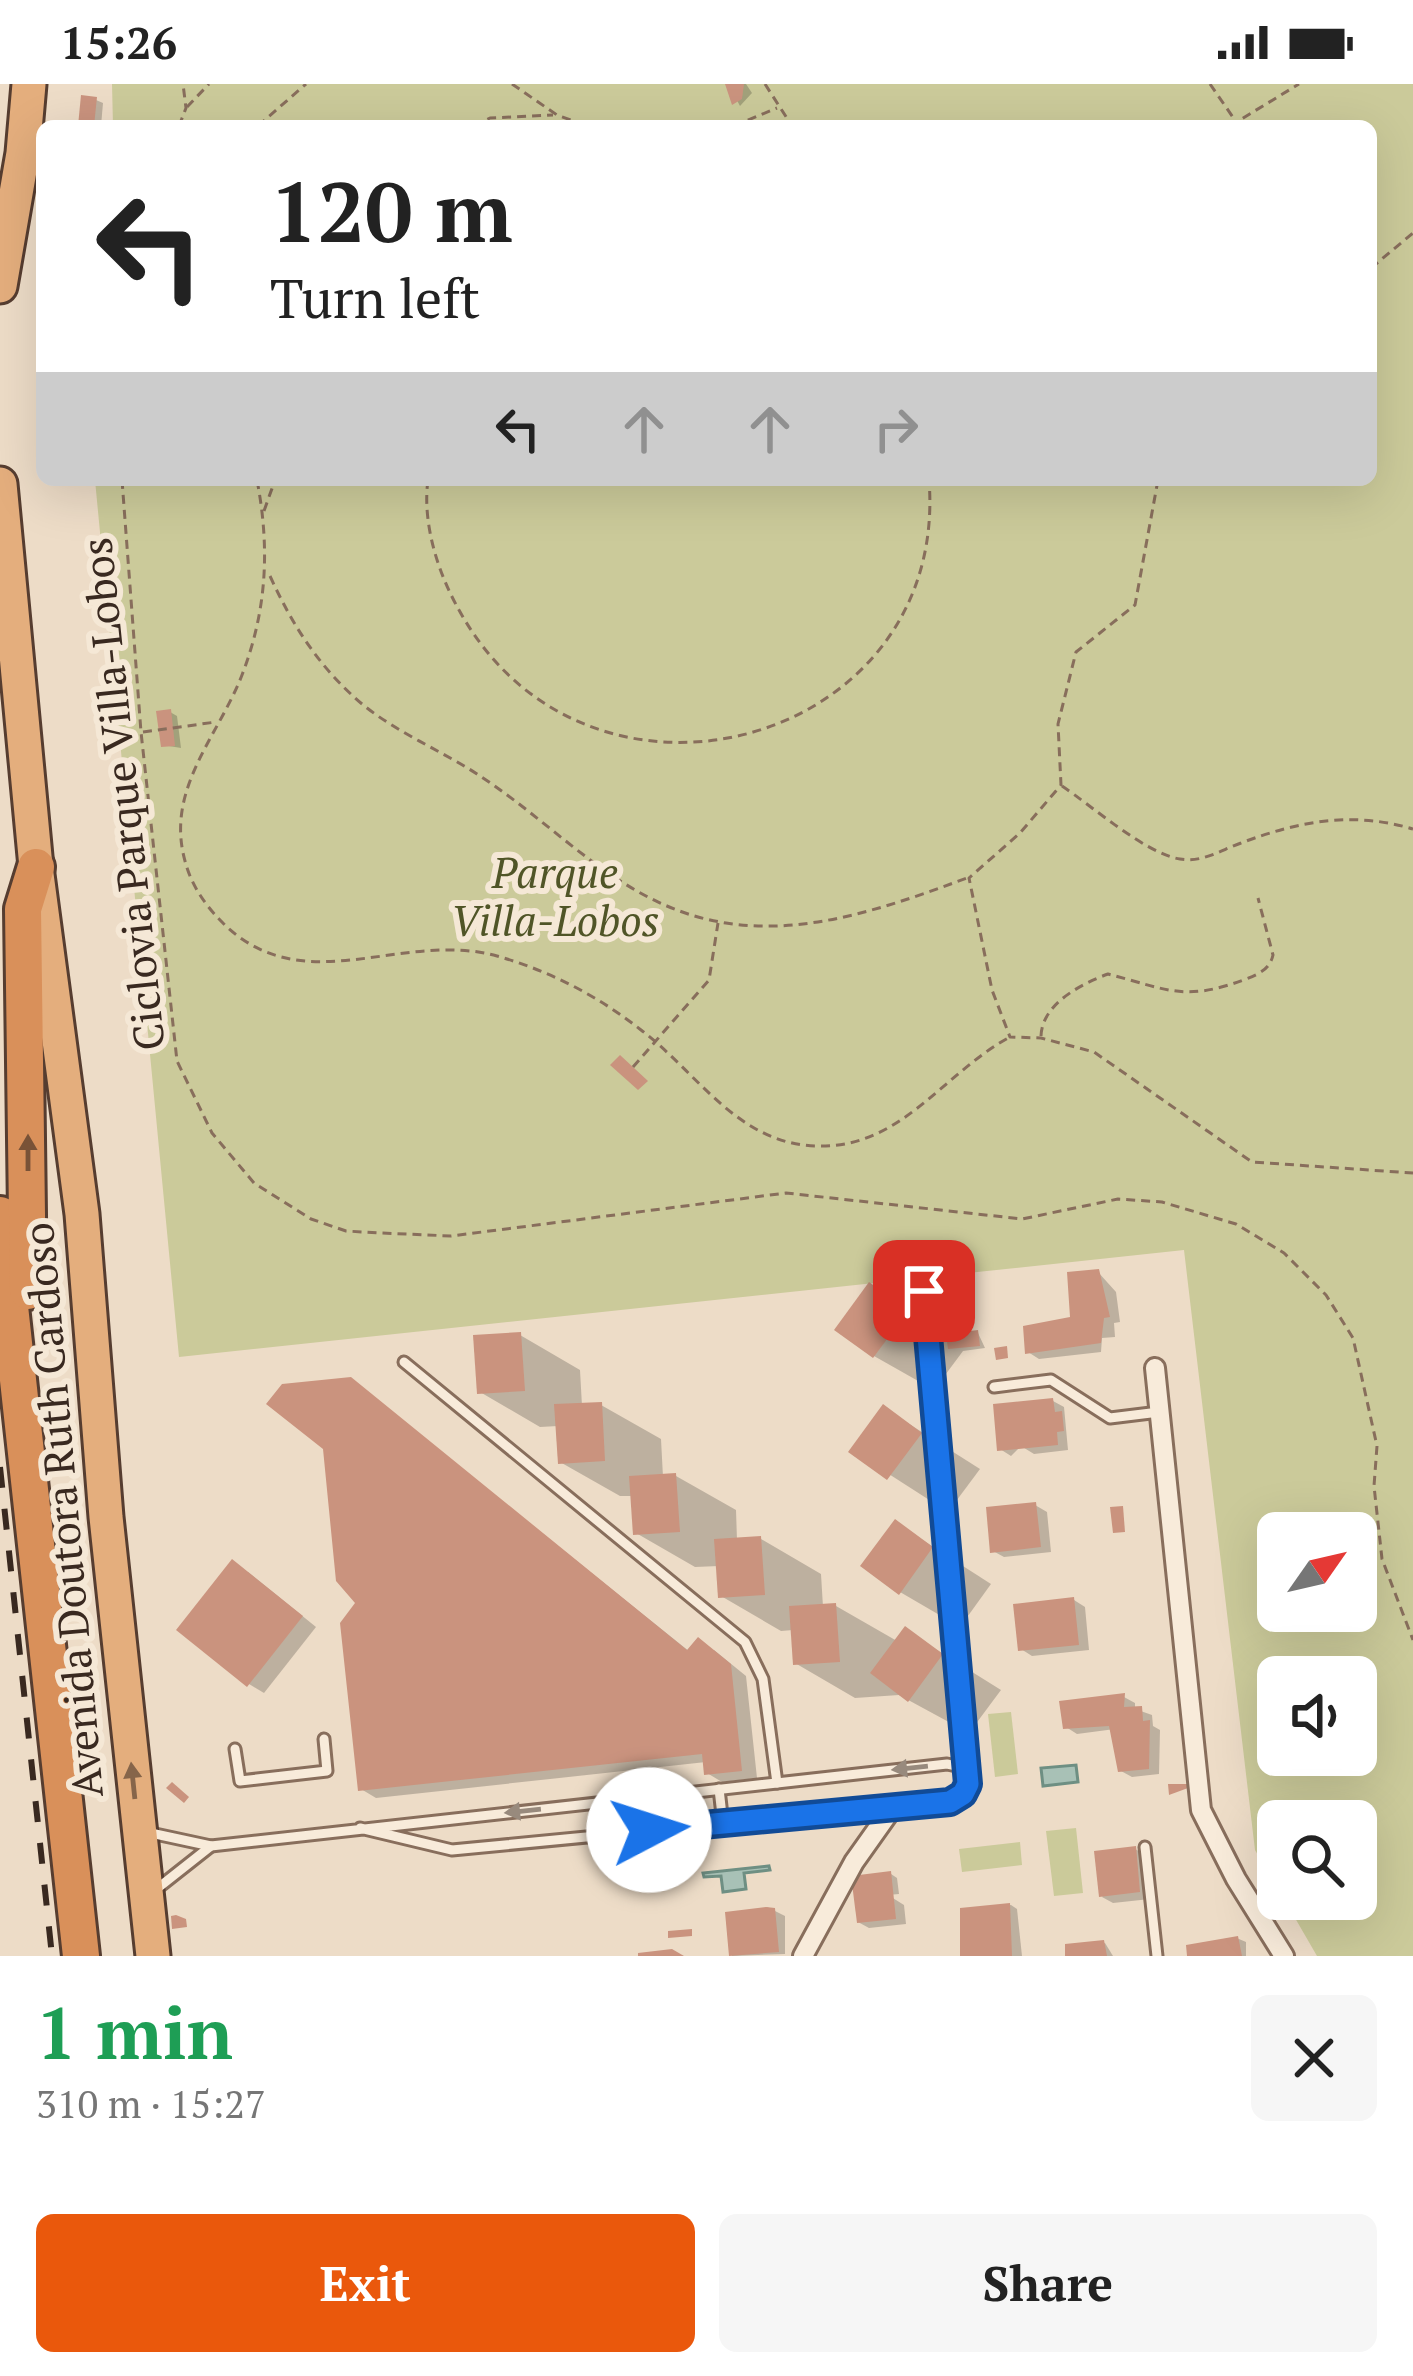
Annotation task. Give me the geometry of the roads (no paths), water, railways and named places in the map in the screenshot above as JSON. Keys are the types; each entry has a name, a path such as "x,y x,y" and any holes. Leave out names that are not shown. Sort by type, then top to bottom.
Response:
{"highway":[{"path":"0,286 29,84"},
{"name":"Avenida Doutora Ruth Cardoso","path":"0,484 36,867 82,1214 106,1517 153,1956"},
{"path":"25,1438 23,909 36,867"},
{"path":"0,1215 80,1956"}],"street":[{"path":"1155,1368 1202,1810 1236,1880 1284,1956"},
{"path":"803,1956 854,1862 892,1807"}],"lane":[{"path":"360,1828 418,1846 452,1850 959,1798 968,1784 924,1291"},
{"path":"404,1362 745,1642 764,1679 777,1783"},
{"path":"994,1387 1051,1380 1109,1418 1159,1412"},
{"path":"235,1749 239,1781 327,1771 324,1739"},
{"path":"139,1831 211,1846 947,1764 966,1768"},
{"path":"719,1789 723,1823"},
{"path":"146,1897 211,1846"},
{"path":"1145,1847 1157,1956"}],"railway":[{"path":"0,1467 52,1956"}],"park label":[{"name":"Parque Villa-Lobos","path":"555,897"}]}
